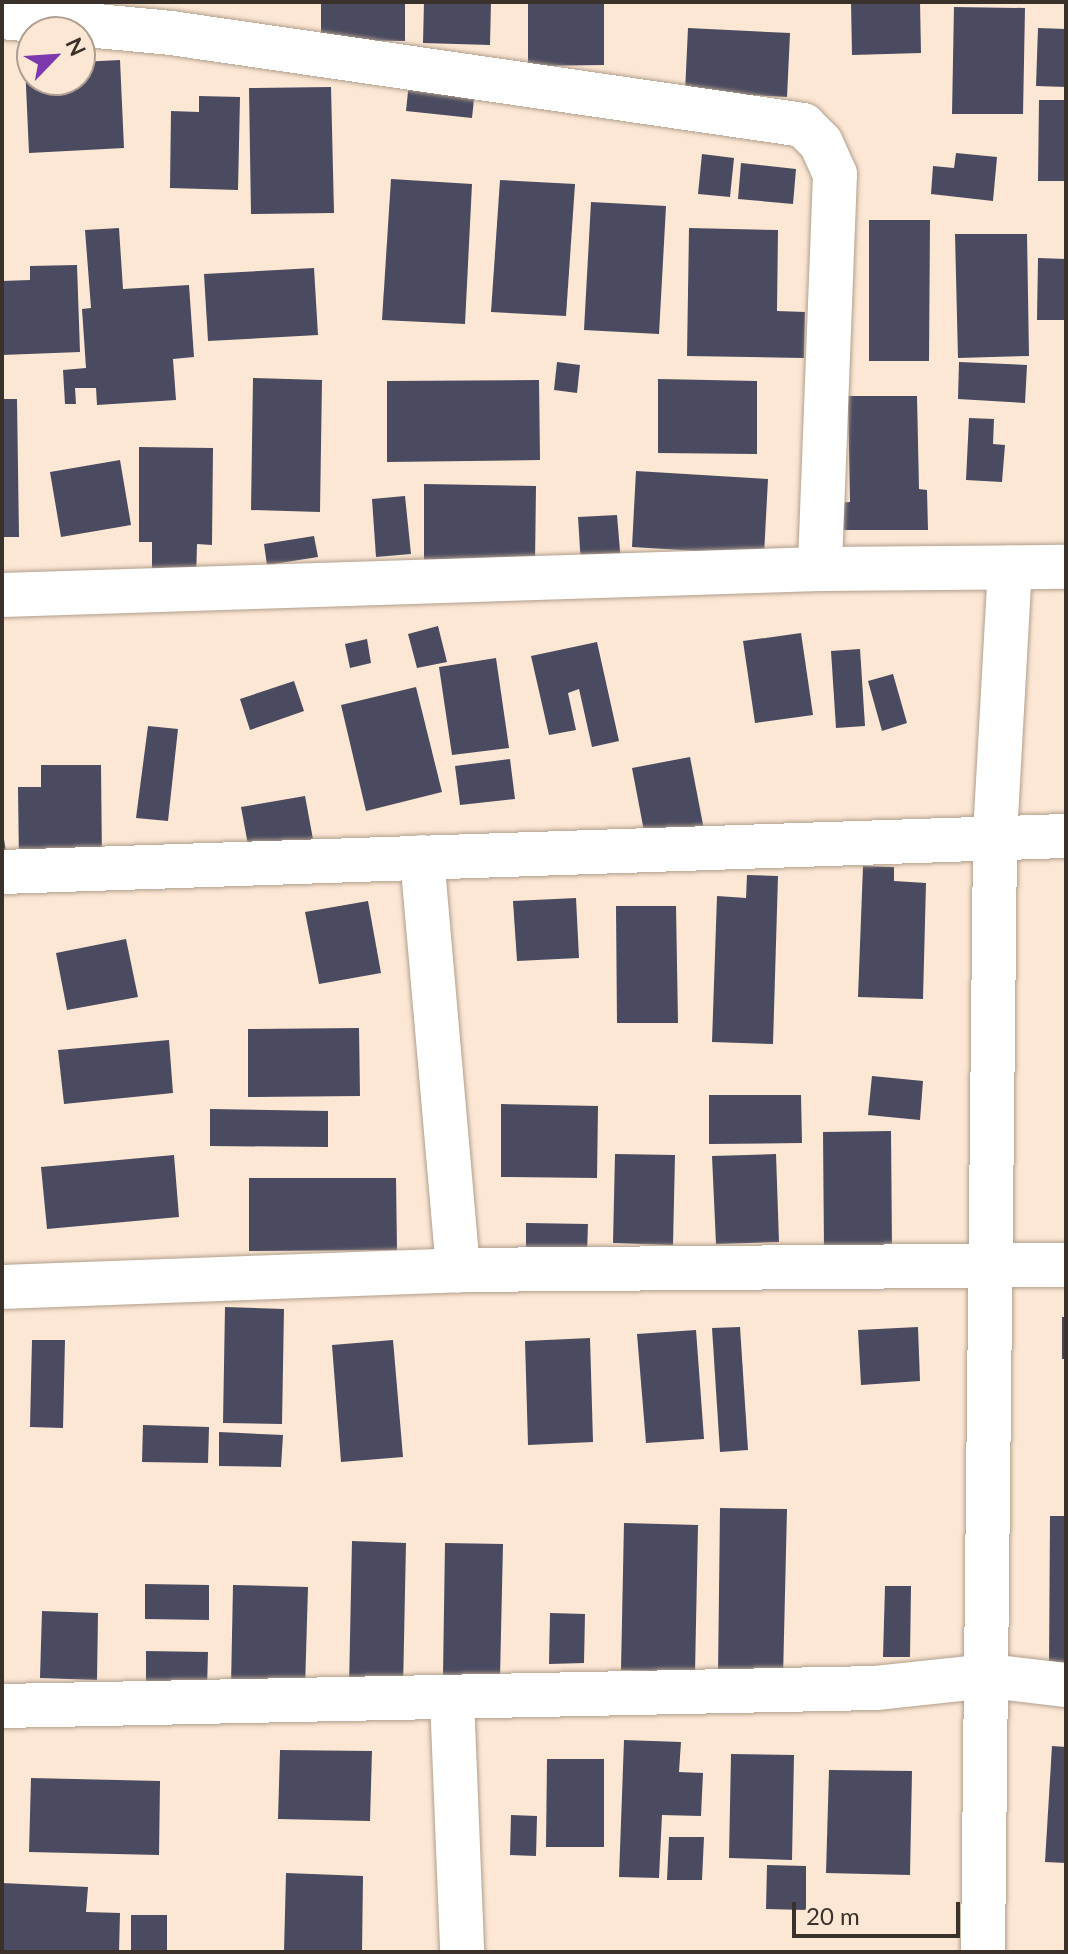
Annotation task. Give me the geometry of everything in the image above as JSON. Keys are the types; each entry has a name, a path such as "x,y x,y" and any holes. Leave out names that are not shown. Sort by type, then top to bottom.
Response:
{"street":[{"path":"2,17 171,33 803,125 821,143 835,174 820,569"},
{"path":"983,1952 989,1676 986,1270 995,835 1010,567"},
{"path":"2,595 820,569 1066,567"},
{"path":"2,872 995,835 1066,836"},
{"path":"422,857 458,1270"},
{"path":"2,1287 458,1270 986,1270 1066,1265"},
{"path":"2,1706 876,1688 989,1676 1066,1685"},
{"path":"452,1698 462,1952"}],"building":[{"path":"321,2 405,2 405,41 321,40"},
{"path":"424,2 491,2 490,45 423,43"},
{"path":"528,2 604,2 604,65 528,66"},
{"path":"851,2 920,2 921,53 852,55"},
{"path":"954,7 1025,8 1023,114 952,114"},
{"path":"688,28 790,33 787,97 685,92"},
{"path":"1038,28 1066,29 1066,87 1036,86"},
{"path":"120,60 124,148 29,153 26,96 96,96 96,61"},
{"path":"409,82 475,89 472,118 406,111"},
{"path":"331,87 334,213 251,214 249,88"},
{"path":"199,96 240,97 238,190 170,188 171,111 199,112"},
{"path":"1039,100 1066,100 1066,181 1038,181"},
{"path":"956,153 997,157 993,201 931,194 933,166 954,168"},
{"path":"702,154 734,158 730,197 698,194"},
{"path":"741,163 796,169 793,204 738,199"},
{"path":"391,179 472,184 465,324 382,320"},
{"path":"500,180 575,184 566,316 491,312"},
{"path":"591,202 666,206 659,334 584,330"},
{"path":"869,220 930,220 929,361 869,361"},
{"path":"119,228 123,289 189,285 194,357 173,359 176,400 97,405 96,388 75,388 76,404 65,404 63,370 86,368 82,309 91,308 85,230"},
{"path":"689,228 778,230 777,311 805,312 804,358 687,356"},
{"path":"955,234 1027,234 1029,356 958,358"},
{"path":"1038,258 1066,259 1066,320 1037,320"},
{"path":"77,265 80,352 2,355 2,281 30,280 30,266"},
{"path":"314,268 318,335 208,341 204,274"},
{"path":"557,362 580,365 577,393 554,390"},
{"path":"959,362 1027,365 1025,403 958,399"},
{"path":"253,378 322,380 320,512 251,510"},
{"path":"658,379 757,381 757,454 658,453"},
{"path":"539,380 540,460 387,462 387,381"},
{"path":"848,396 917,396 919,489 927,490 928,530 837,530 837,503 850,502"},
{"path":"2,399 17,399 19,537 2,537"},
{"path":"969,418 994,419 993,444 1005,445 1002,482 966,480"},
{"path":"139,447 213,448 212,545 197,544 196,580 152,579 152,542 139,542"},
{"path":"120,460 131,525 61,537 50,472"},
{"path":"636,471 768,479 764,555 632,547"},
{"path":"424,484 536,486 535,563 424,561"},
{"path":"405,496 411,554 376,557 372,499"},
{"path":"617,515 621,563 581,565 578,517"},
{"path":"314,536 318,557 267,565 264,544"},
{"path":"438,626 447,662 417,668 408,634"},
{"path":"801,633 813,715 755,723 743,641"},
{"path":"367,639 371,663 350,668 345,644"},
{"path":"597,642 619,741 592,747 579,689 568,693 576,730 549,735 531,656"},
{"path":"860,649 865,726 836,728 831,651"},
{"path":"496,658 509,748 452,755 439,667"},
{"path":"893,674 907,723 882,731 868,681"},
{"path":"294,681 304,711 250,730 240,699"},
{"path":"416,687 442,792 366,811 341,705"},
{"path":"148,726 178,729 168,821 136,818"},
{"path":"690,757 705,835 647,847 632,768"},
{"path":"510,759 515,799 460,805 455,766"},
{"path":"41,765 101,765 102,863 19,864 18,787 41,787"},
{"path":"305,796 315,850 251,861 241,807"},
{"path":"2,827 7,858 2,858"},
{"path":"863,866 894,867 894,881 926,883 923,999 858,997"},
{"path":"747,875 778,876 773,1044 712,1042 717,896 746,898"},
{"path":"576,898 579,958 517,961 513,901"},
{"path":"368,901 381,973 319,984 305,912"},
{"path":"616,906 676,906 678,1023 617,1023"},
{"path":"126,939 138,997 67,1010 56,953"},
{"path":"359,1028 360,1096 248,1097 248,1029"},
{"path":"169,1040 173,1093 64,1104 58,1050"},
{"path":"872,1076 923,1081 920,1120 868,1115"},
{"path":"709,1095 801,1095 802,1143 709,1144"},
{"path":"501,1104 598,1106 597,1178 501,1177"},
{"path":"210,1109 328,1111 328,1147 210,1146"},
{"path":"891,1131 892,1250 824,1250 823,1132"},
{"path":"615,1154 675,1155 673,1245 613,1243"},
{"path":"776,1154 779,1242 716,1244 712,1156"},
{"path":"174,1155 179,1217 47,1229 41,1167"},
{"path":"249,1178 396,1178 397,1250 249,1251"},
{"path":"526,1223 588,1224 587,1253 526,1251"},
{"path":"225,1307 284,1309 282,1424 223,1423"},
{"path":"1062,1317 1066,1317 1066,1359 1062,1359"},
{"path":"740,1327 748,1450 720,1452 712,1328"},
{"path":"918,1327 920,1381 861,1385 858,1330"},
{"path":"696,1330 704,1439 646,1443 637,1334"},
{"path":"590,1338 593,1442 528,1445 525,1341"},
{"path":"32,1340 65,1340 63,1428 30,1427"},
{"path":"393,1340 403,1457 341,1462 332,1345"},
{"path":"143,1425 209,1427 208,1463 142,1462"},
{"path":"219,1432 283,1435 281,1467 219,1466"},
{"path":"720,1508 787,1509 783,1678 718,1676"},
{"path":"1050,1516 1066,1516 1066,1670 1049,1669"},
{"path":"624,1523 698,1525 695,1672 621,1670"},
{"path":"352,1541 406,1543 403,1688 349,1687"},
{"path":"445,1543 503,1544 500,1677 443,1676"},
{"path":"145,1584 209,1585 209,1620 145,1619"},
{"path":"233,1585 308,1587 305,1688 231,1686"},
{"path":"885,1586 911,1586 910,1657 883,1657"},
{"path":"42,1611 98,1613 97,1680 40,1678"},
{"path":"550,1613 585,1614 584,1663 549,1664"},
{"path":"146,1651 208,1652 207,1688 146,1687"},
{"path":"624,1740 681,1742 679,1772 703,1773 701,1816 662,1815 659,1878 619,1877"},
{"path":"1052,1746 1066,1747 1066,1863 1045,1862"},
{"path":"280,1750 372,1751 370,1821 278,1819"},
{"path":"731,1754 794,1755 792,1860 729,1858"},
{"path":"547,1759 604,1759 604,1847 546,1847"},
{"path":"829,1770 912,1771 910,1875 826,1873"},
{"path":"31,1778 160,1781 159,1855 29,1852"},
{"path":"511,1815 537,1816 536,1856 510,1855"},
{"path":"669,1837 704,1837 702,1880 667,1880"},
{"path":"767,1865 806,1866 806,1910 766,1909"},
{"path":"286,1873 363,1876 362,1952 284,1952"},
{"path":"2,1883 88,1887 86,1912 120,1913 119,1952 2,1952"},
{"path":"131,1915 167,1915 167,1952 131,1952"}]}
